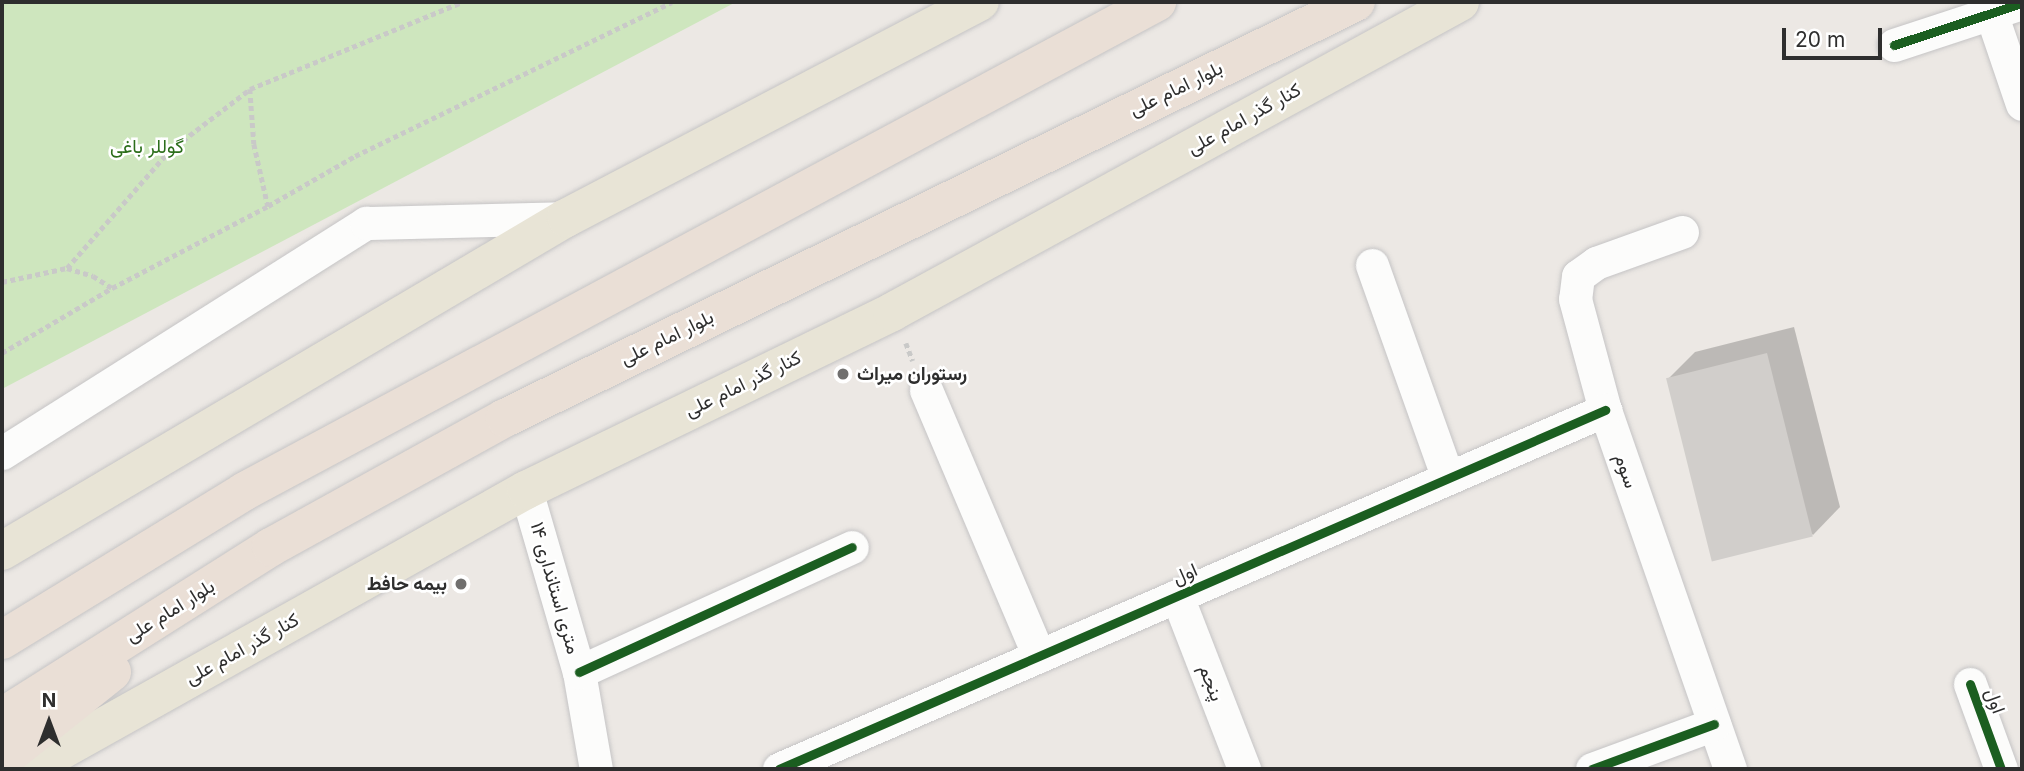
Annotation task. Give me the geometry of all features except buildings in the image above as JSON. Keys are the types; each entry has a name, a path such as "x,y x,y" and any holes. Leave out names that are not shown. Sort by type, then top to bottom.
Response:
{"highway":[{"path":"2,640 246,491 485,359 1157,2"},
{"name":"بلوار امام علی","path":"2,718 271,547 505,418 1356,2"},
{"path":"2,760 271,547"}],"main road":[{"path":"2,551 566,218 980,2"},
{"name":"کنار گذر امام علی","path":"28,769 526,490 891,312 1460,2"}],"street":[{"path":"1894,45 2022,2"},
{"path":"1991,13 2022,104"},
{"path":"2,453 366,223 566,218"},
{"name":"سوم","path":"1682,232 1596,263 1578,276 1575,299 1605,410 1730,769"},
{"path":"1371,265 1448,478"},
{"path":"926,390 1039,656"},
{"name":"اول","path":"779,769 820,761 1039,656 1605,410"},
{"name":"۱۴ متری استانداری","path":"526,490 579,671 596,769"},
{"path":"579,671 852,547"},
{"name":"پنجم","path":"1177,596 1244,769"},
{"name":"اول","path":"1970,684 2001,769"},
{"path":"1592,769 1714,724"}],"path":[{"path":"67,268 169,151 250,89 462,2"},
{"path":"2,353 112,288 268,206 355,156 672,2"},
{"path":"250,89 254,144 268,206"},
{"path":"2,282 67,268 93,276 112,288"},
{"path":"891,312 926,390"}],"green space":[{"name":"گوللر باغی","path":"2,2 736,2 2,389"}],"cycle path":[{"path":"1894,45 2022,3"},
{"path":"779,769 1605,410"},
{"path":"579,672 852,547"},
{"path":"1970,684 2001,769"},
{"path":"1592,769 1714,724"}],"place":[{"name":"رستوران میراث","path":"843,374"},
{"name":"بیمه حافط","path":"461,584"}]}
